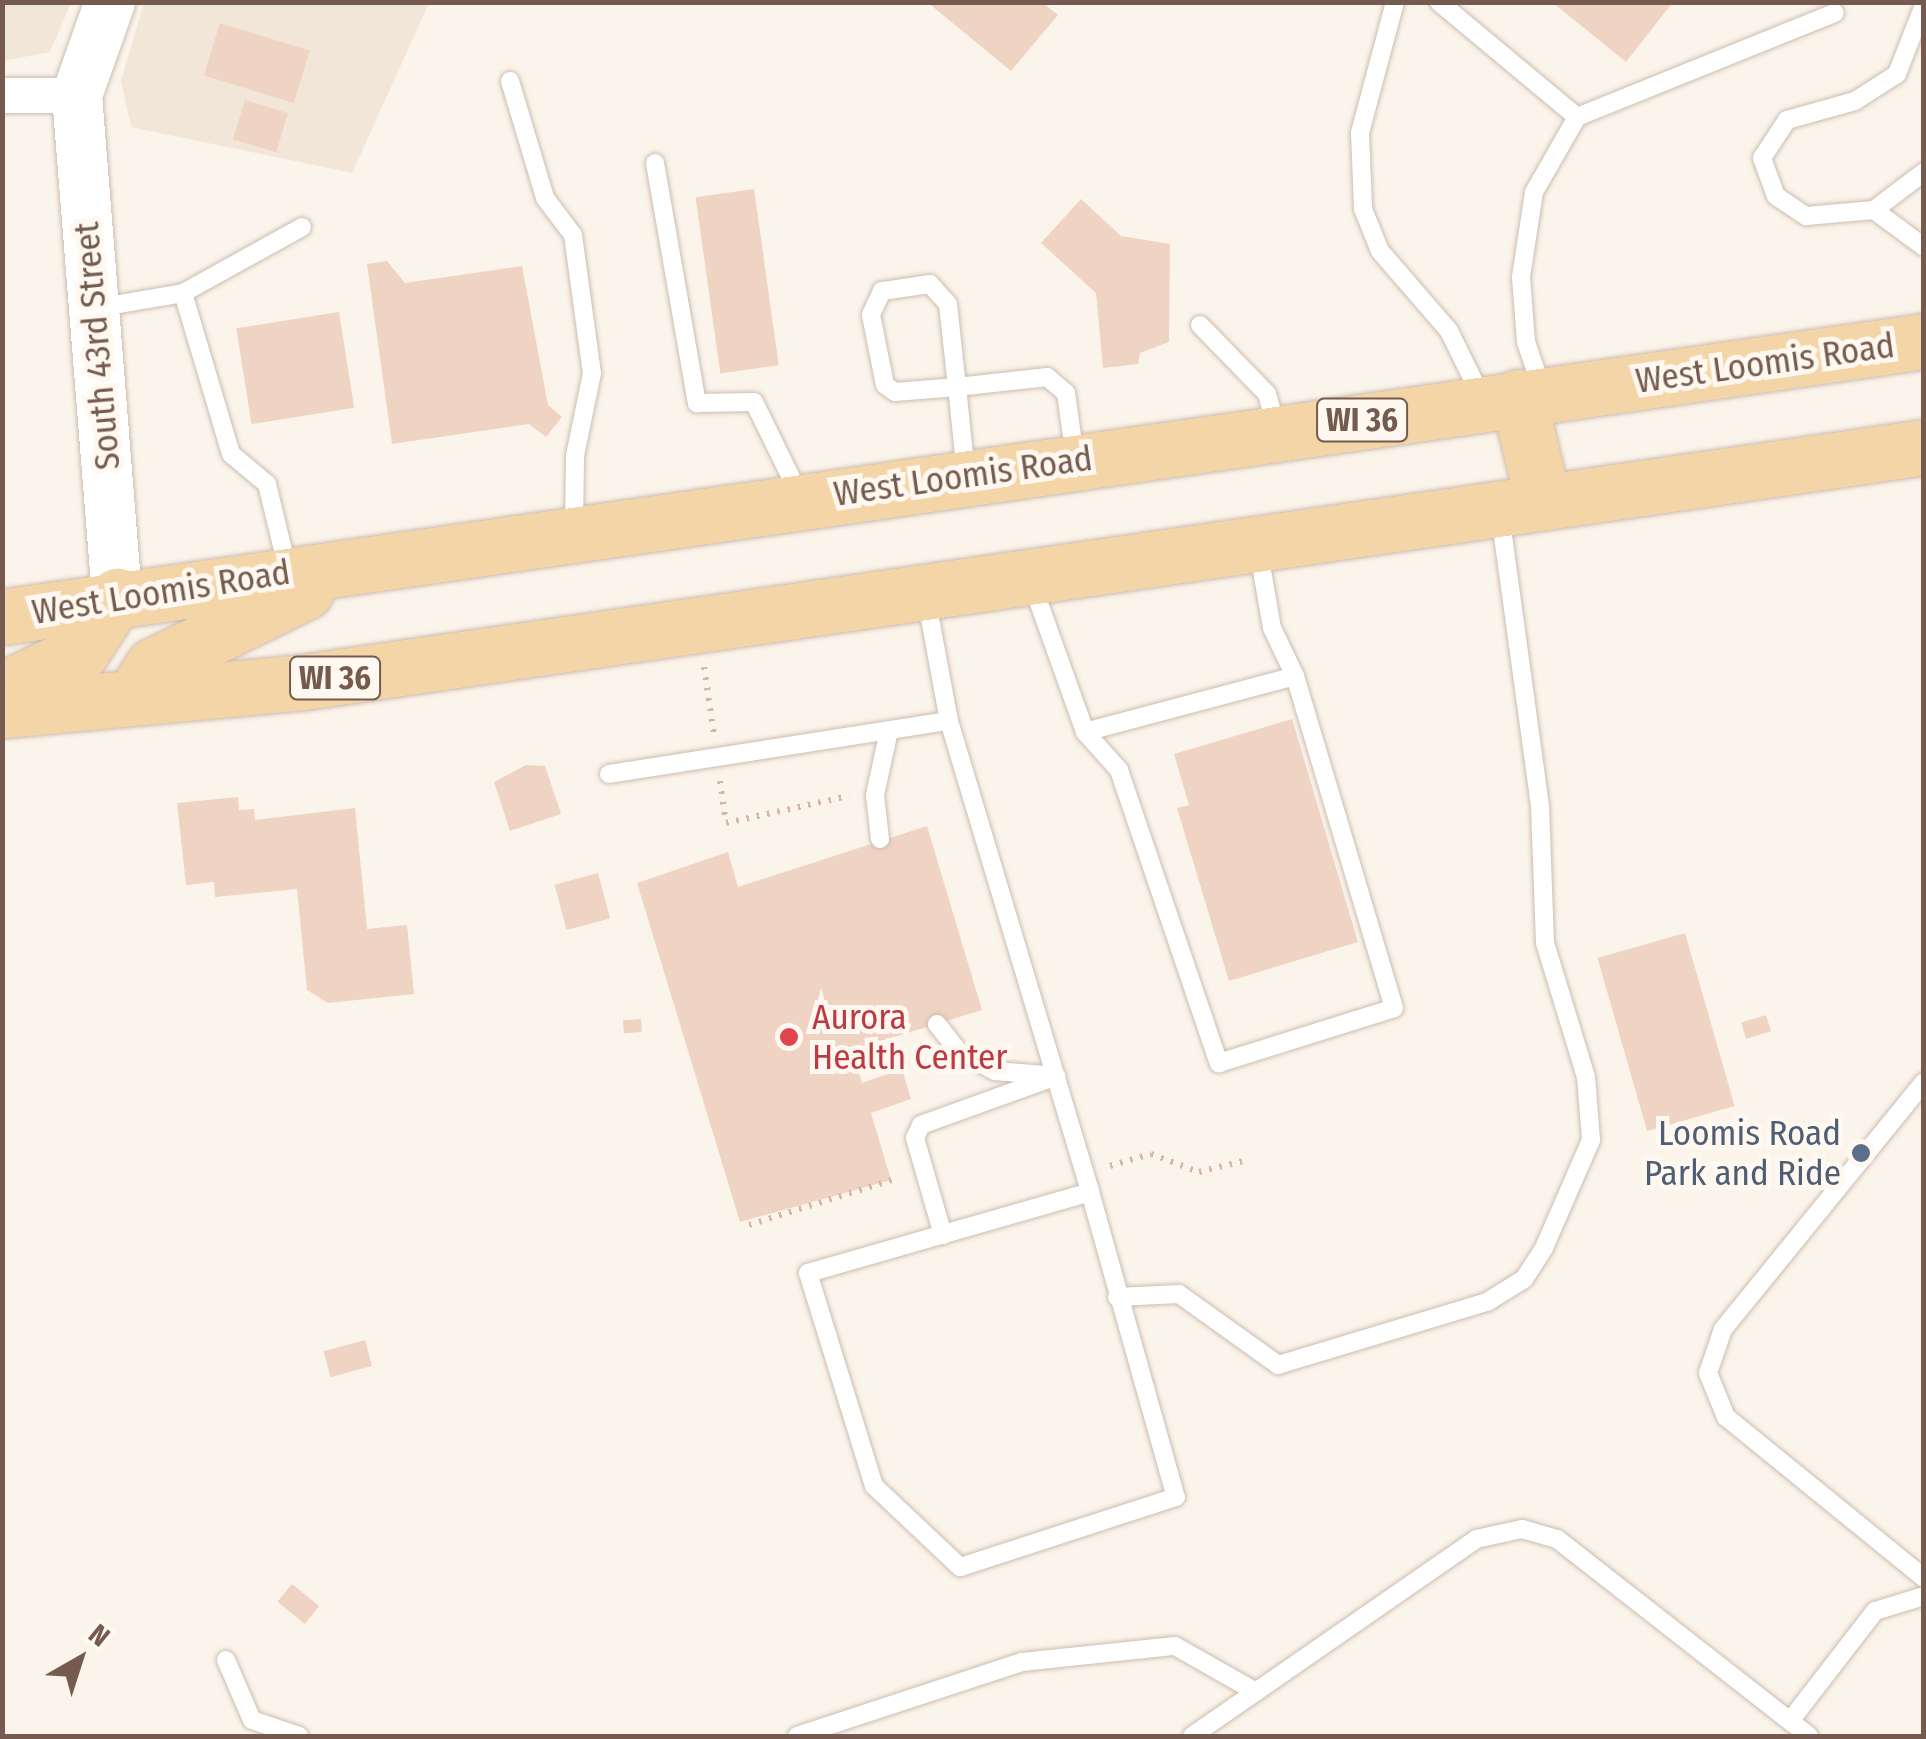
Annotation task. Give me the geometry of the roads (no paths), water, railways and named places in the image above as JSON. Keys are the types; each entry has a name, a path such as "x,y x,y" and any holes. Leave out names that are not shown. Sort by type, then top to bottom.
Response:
{"main road":[{"name":"South 43rd Street","path":"110,2 77,95 117,596"},
{"name":"West Loomis Road","path":"2,617 117,596 1924,341"},
{"path":"1515,398 1521,504"},
{"name":"WI 36","path":"2,710 136,692 304,682 1924,447"},
{"path":"136,692 153,666 227,622 396,556"},
{"path":"2,690 81,652 117,596"}],"street":[{"path":"2,96 77,95"}],"lane":[{"path":"1395,2 1360,132 1363,209 1380,251 1448,330 1515,398"},
{"path":"1439,2 1577,118"},
{"path":"1922,172 1874,210 1806,216 1776,196 1762,158 1787,120 1856,101 1897,74 1924,5"},
{"path":"1515,398 1526,342 1522,277 1534,192 1577,118 1835,14"},
{"path":"510,80 545,198 573,235 592,373 575,456 574,532"},
{"path":"655,163 697,403 754,402 801,499"},
{"path":"1874,210 1924,247"},
{"path":"93,308 183,293 302,227"},
{"path":"966,476 957,387 941,293 930,284 882,291 871,315 885,386 957,387 1047,377 1066,393 1075,460"},
{"path":"183,293 231,454 267,484 288,572"},
{"path":"1200,325 1267,394 1277,432"},
{"path":"1117,1296 1179,1294 1278,1365 1487,1302 1524,1280 1544,1248 1591,1140 1586,1077 1546,944 1521,504"},
{"path":"1029,576 1085,732 1119,770 1219,1062 1394,1008 1296,676 1272,628 1258,542"},
{"path":"925,591 949,721 1085,1174 1176,1497 960,1566 874,1486 808,1272 1090,1192"},
{"path":"1085,732 1296,676"},
{"path":"609,774 949,721"},
{"path":"880,840 875,795 889,730"},
{"path":"938,1024 958,1051 995,1071 1056,1076"},
{"path":"943,1234 915,1138 921,1125 1056,1076"},
{"path":"1924,1082 1723,1329 1708,1373 1726,1416 1924,1578"},
{"path":"1192,1736 1476,1538 1522,1529 1557,1540 1809,1736"},
{"path":"1790,1720 1875,1610 1924,1596"},
{"path":"797,1736 1022,1662 1175,1646 1256,1692"},
{"path":"226,1660 252,1720 300,1736"}],"place":[{"name":"Aurora Health Center","path":"789,1037"},
{"name":"Loomis Road Park and Ride","path":"1861,1153"}]}
